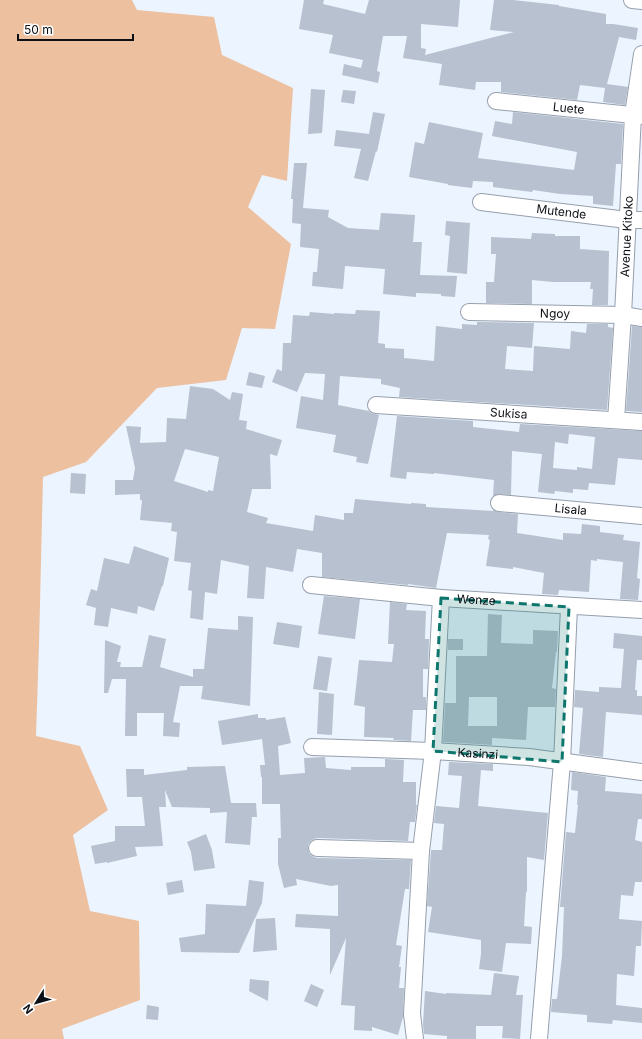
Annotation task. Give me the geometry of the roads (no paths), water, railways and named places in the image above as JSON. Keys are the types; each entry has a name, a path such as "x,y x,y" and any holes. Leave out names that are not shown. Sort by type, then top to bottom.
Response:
{"street":[{"path":"632,0 642,1"},
{"name":"Avenue Kitoko","path":"616,420 623,316 635,220 638,115 642,54"},
{"name":"Luete","path":"496,101 638,115"},
{"name":"Mutende","path":"481,202 635,220"},
{"name":"Ngoy","path":"469,312 623,316 642,318"},
{"name":"Sukisa","path":"376,405 642,422"},
{"name":"Lisala","path":"499,503 642,516"},
{"name":"Wenze","path":"312,585 441,598 569,607 642,610"},
{"path":"415,1039 412,1014 421,851 433,751 441,598"},
{"path":"539,1039 562,762 569,607"},
{"name":"Kasinzi","path":"312,747 433,751 530,757 642,772"},
{"path":"317,848 421,851"}]}
